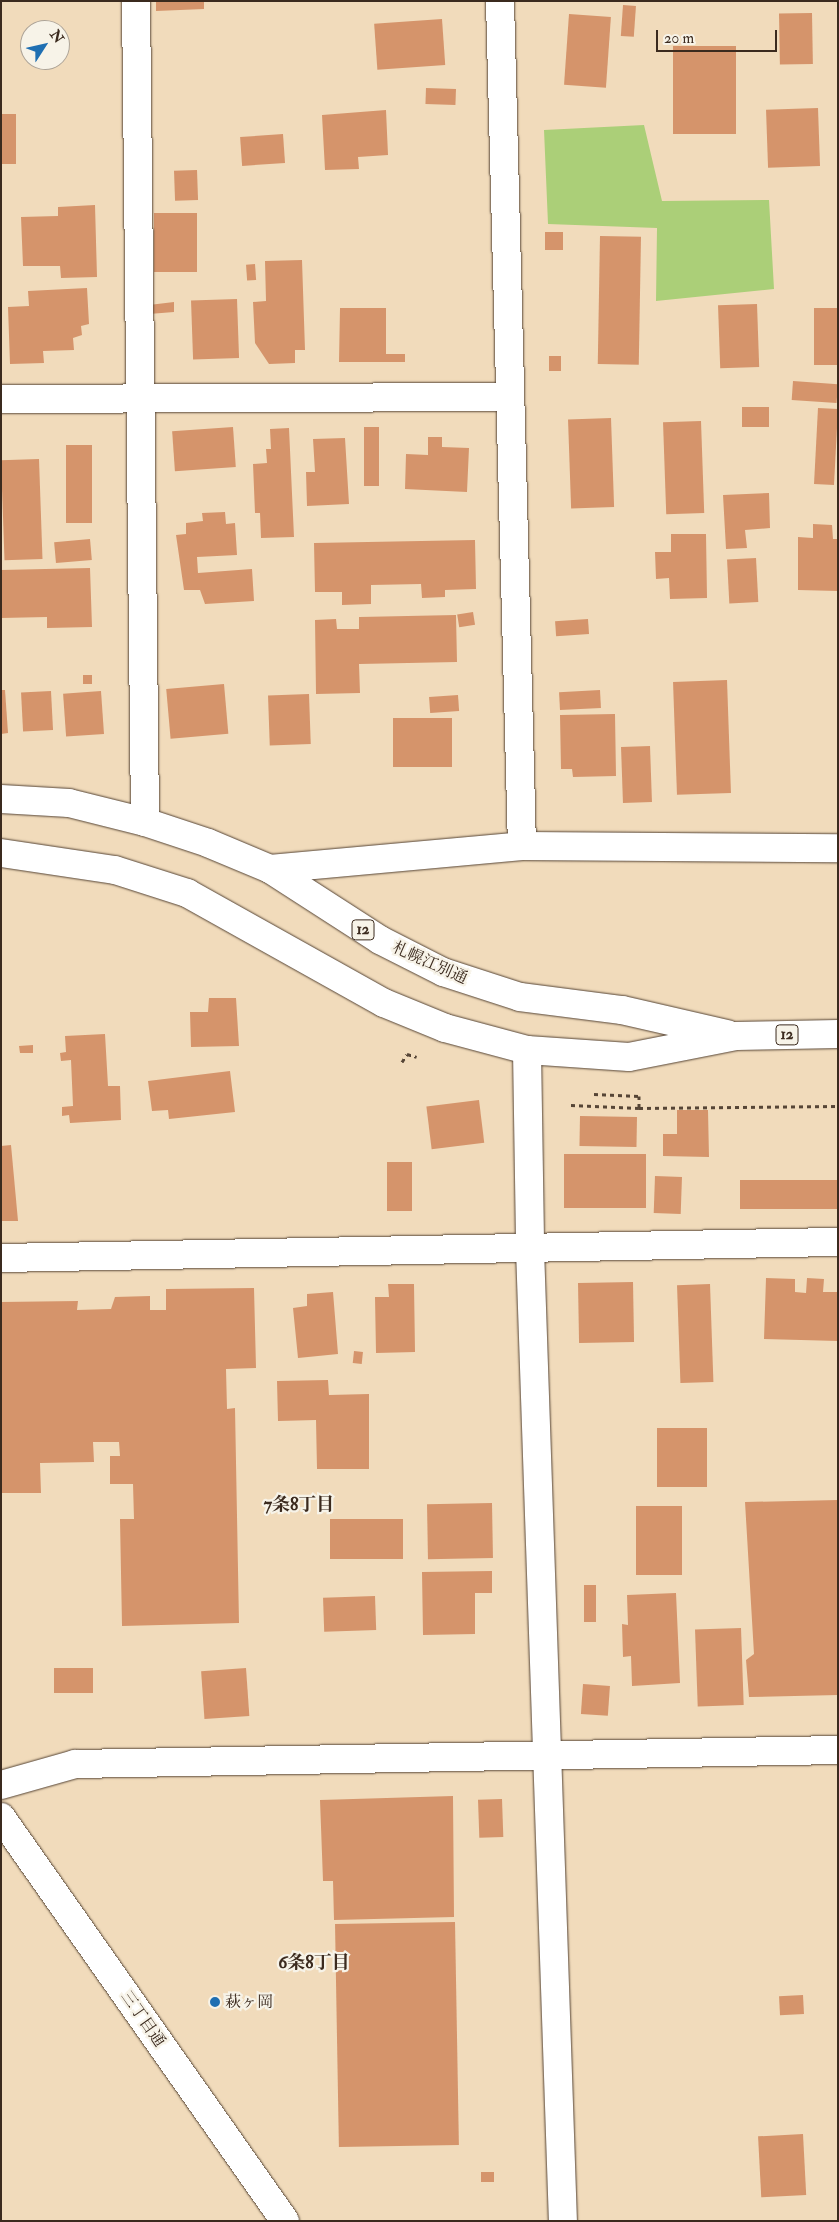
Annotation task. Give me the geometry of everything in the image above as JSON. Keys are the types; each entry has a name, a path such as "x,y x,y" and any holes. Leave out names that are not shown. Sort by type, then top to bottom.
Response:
{"main road":[{"path":"136,1 145,822"},
{"path":"500,1 522,846"},
{"path":"1,399 510,397"},
{"name":"札幌江別通","path":"1,798 69,803 145,822 270,869 380,940 443,972 520,997 622,1010 736,1036"},
{"path":"270,869 522,846 838,848"},
{"name":"札幌江別通","path":"1,854 115,870 187,893 384,1003 445,1028 527,1050 629,1057 736,1036 838,1034"},
{"path":"527,1050 530,1249 563,2221"},
{"path":"1,1258 838,1242"},
{"path":"1,1785 75,1764 838,1750"},
{"name":"三丁目通","path":"1,1817 285,2221"}],"path":[{"path":"402,1062 407,1054"},
{"path":"594,1094 639,1096 639,1108"},
{"path":"571,1105 639,1108 838,1106"}],"green space":[{"path":"644,125 662,201 769,200 774,289 656,301 657,228 548,224 544,130"}],"building":[{"path":"156,1 204,1 204,9 156,11"},
{"path":"623,5 636,6 634,37 621,36"},
{"path":"812,13 813,64 780,65 779,14"},
{"path":"569,14 611,17 606,88 564,85"},
{"path":"442,19 445,65 377,70 374,24"},
{"path":"673,46 736,46 736,134 673,134"},
{"path":"426,88 456,89 455,105 425,104"},
{"path":"818,108 820,166 768,168 766,110"},
{"path":"386,110 388,155 358,157 359,169 325,170 322,115"},
{"path":"1,114 16,114 16,164 1,164"},
{"path":"283,134 285,163 242,166 240,137"},
{"path":"197,170 198,200 175,201 174,171"},
{"path":"95,205 97,277 61,278 60,266 23,266 21,217 58,216 58,207"},
{"path":"154,213 197,213 197,272 154,272"},
{"path":"545,232 563,232 563,250 545,250"},
{"path":"600,236 641,237 639,365 598,364"},
{"path":"302,260 305,350 295,350 295,363 269,364 255,343 253,302 266,301 265,261"},
{"path":"255,264 256,280 247,281 246,265"},
{"path":"87,288 89,324 81,326 82,335 73,338 74,350 43,351 44,363 10,364 8,307 29,306 28,291"},
{"path":"237,299 239,358 193,360 191,301"},
{"path":"174,302 174,312 149,314 149,305"},
{"path":"757,304 759,367 720,368 718,305"},
{"path":"340,308 386,308 386,354 405,354 405,362 339,362"},
{"path":"814,308 838,308 838,365 814,365"},
{"path":"549,356 561,356 561,371 549,371"},
{"path":"793,381 838,384 837,403 792,400"},
{"path":"742,407 769,407 769,427 742,427"},
{"path":"818,408 838,409 834,485 814,484"},
{"path":"611,418 614,507 571,508 568,420"},
{"path":"701,421 704,513 666,514 663,422"},
{"path":"233,427 236,467 175,471 172,431"},
{"path":"364,427 379,427 379,486 364,486"},
{"path":"289,428 294,537 261,538 260,513 255,513 253,464 267,463 266,449 271,449 270,429"},
{"path":"428,437 442,437 442,447 469,448 467,492 405,489 406,454 428,455"},
{"path":"345,438 349,504 307,506 306,472 315,472 313,439"},
{"path":"66,445 92,445 92,523 66,523"},
{"path":"39,459 42,559 5,560 1,460"},
{"path":"769,493 770,528 745,530 747,548 726,549 723,495"},
{"path":"225,512 226,524 235,523 237,555 197,557 198,573 252,569 254,601 205,604 200,590 184,590 176,535 186,534 186,523 203,521 202,513"},
{"path":"813,524 832,525 833,539 838,539 838,591 798,590 798,537 813,538"},
{"path":"671,534 706,534 707,598 670,599 669,578 656,579 655,552 671,552"},
{"path":"90,539 92,560 56,563 54,542"},
{"path":"475,540 476,589 445,590 445,597 422,598 421,584 371,585 371,604 342,605 342,592 315,592 314,543"},
{"path":"756,558 758,602 729,603 727,560"},
{"path":"90,568 92,627 47,628 47,617 1,618 1,570"},
{"path":"473,612 475,625 459,627 457,615"},
{"path":"456,615 457,662 359,664 360,693 316,694 315,620 336,619 337,629 359,629 359,617"},
{"path":"588,619 589,634 556,636 555,621"},
{"path":"83,675 92,675 92,684 83,684"},
{"path":"727,680 731,793 677,795 673,682"},
{"path":"224,684 228,734 171,739 166,689"},
{"path":"1,690 5,690 8,733 1,734"},
{"path":"600,690 601,708 560,710 559,692"},
{"path":"51,691 53,730 23,732 21,693"},
{"path":"101,691 104,734 66,737 63,694"},
{"path":"309,694 311,744 270,745 268,695"},
{"path":"458,695 459,711 430,713 429,697"},
{"path":"615,714 616,776 573,777 572,769 561,769 560,715"},
{"path":"393,718 452,718 452,767 393,767"},
{"path":"650,746 652,802 623,803 621,747"},
{"path":"209,998 236,998 239,1046 191,1047 190,1012 208,1012"},
{"path":"105,1034 108,1086 120,1086 121,1120 70,1123 69,1115 62,1116 62,1107 73,1106 71,1060 61,1061 60,1053 66,1052 65,1036"},
{"path":"33,1045 33,1053 20,1053 19,1046"},
{"path":"230,1071 235,1112 169,1119 168,1110 152,1111 148,1081"},
{"path":"479,1100 484,1143 432,1149 426,1106"},
{"path":"677,1110 708,1110 709,1157 663,1156 663,1134 677,1134"},
{"path":"580,1116 637,1117 636,1147 579,1146"},
{"path":"11,1145 18,1221 1,1221 1,1146"},
{"path":"564,1154 646,1154 646,1208 564,1208"},
{"path":"387,1162 412,1162 412,1211 387,1211"},
{"path":"655,1176 682,1177 681,1214 654,1213"},
{"path":"740,1180 838,1180 838,1209 740,1209"},
{"path":"766,1278 795,1279 795,1292 806,1293 807,1278 824,1279 823,1292 838,1292 838,1341 764,1339"},
{"path":"633,1282 634,1342 579,1343 578,1283"},
{"path":"388,1284 414,1284 415,1352 376,1353 375,1297 389,1297"},
{"path":"710,1284 713,1382 680,1383 677,1285"},
{"path":"254,1288 256,1368 226,1369 227,1409 235,1408 239,1623 122,1626 120,1519 134,1519 133,1484 110,1484 110,1456 120,1456 119,1442 93,1442 94,1462 40,1463 41,1493 1,1493 1,1302 78,1301 77,1310 111,1309 115,1297 150,1296 150,1310 166,1310 166,1289"},
{"path":"333,1292 338,1354 298,1358 293,1308 307,1306 307,1294"},
{"path":"354,1351 363,1352 362,1364 353,1363"},
{"path":"328,1380 329,1395 369,1394 369,1469 317,1469 316,1420 278,1421 277,1381"},
{"path":"657,1428 707,1428 707,1487 657,1487"},
{"path":"838,1500 838,1695 749,1697 746,1660 754,1654 745,1502"},
{"path":"492,1503 493,1558 428,1559 427,1504"},
{"path":"636,1506 682,1506 682,1575 636,1575"},
{"path":"330,1519 403,1519 403,1559 330,1559"},
{"path":"492,1571 492,1593 475,1593 475,1634 423,1635 422,1572"},
{"path":"584,1585 596,1585 596,1622 584,1622"},
{"path":"676,1593 680,1683 632,1686 631,1656 623,1657 622,1624 628,1625 627,1595"},
{"path":"375,1596 376,1630 324,1632 323,1598"},
{"path":"741,1628 744,1705 698,1707 695,1630"},
{"path":"54,1668 93,1668 93,1693 54,1693"},
{"path":"246,1668 249,1716 204,1719 201,1671"},
{"path":"583,1684 610,1686 608,1716 581,1714"},
{"path":"453,1796 454,1917 334,1920 333,1881 323,1881 320,1800"},
{"path":"502,1799 503,1837 479,1838 478,1800"},
{"path":"455,1922 459,2145 339,2147 335,1924"},
{"path":"803,1995 804,2014 780,2015 779,1996"},
{"path":"803,2134 806,2195 761,2197 758,2136"},
{"path":"481,2172 494,2172 494,2182 481,2182"}],"place":[{"name":"萩ヶ岡","path":"215,2002"}],"district":[{"name":"7条8丁目","path":"299,1505"},
{"name":"6条8丁目","path":"314,1963"}]}
